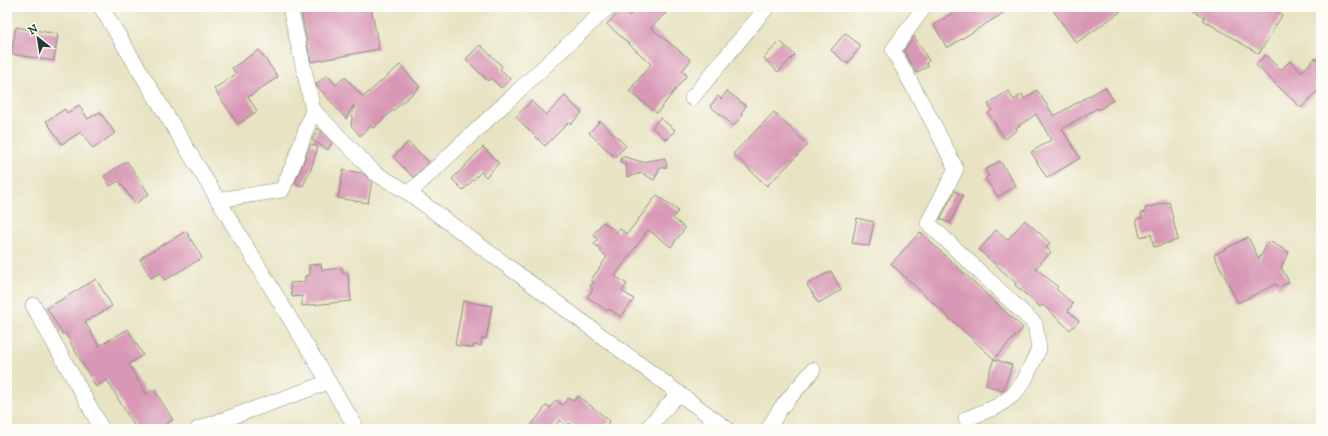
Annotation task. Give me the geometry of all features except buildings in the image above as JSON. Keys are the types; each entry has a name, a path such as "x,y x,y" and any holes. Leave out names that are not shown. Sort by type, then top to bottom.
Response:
{"street":[{"path":"101,7 357,429"},
{"path":"290,7 313,110 375,173 409,193 727,429"},
{"path":"409,193 608,7"},
{"path":"692,98 767,7"},
{"path":"924,7 893,50 956,169 928,223 1035,324 1039,349 1024,381 1013,395 998,406 966,419"},
{"path":"218,200 282,190 294,163 313,110"},
{"path":"33,305 102,429"},
{"path":"768,429 780,409 813,370"},
{"path":"198,429 329,382"},
{"path":"647,429 679,393"}]}
